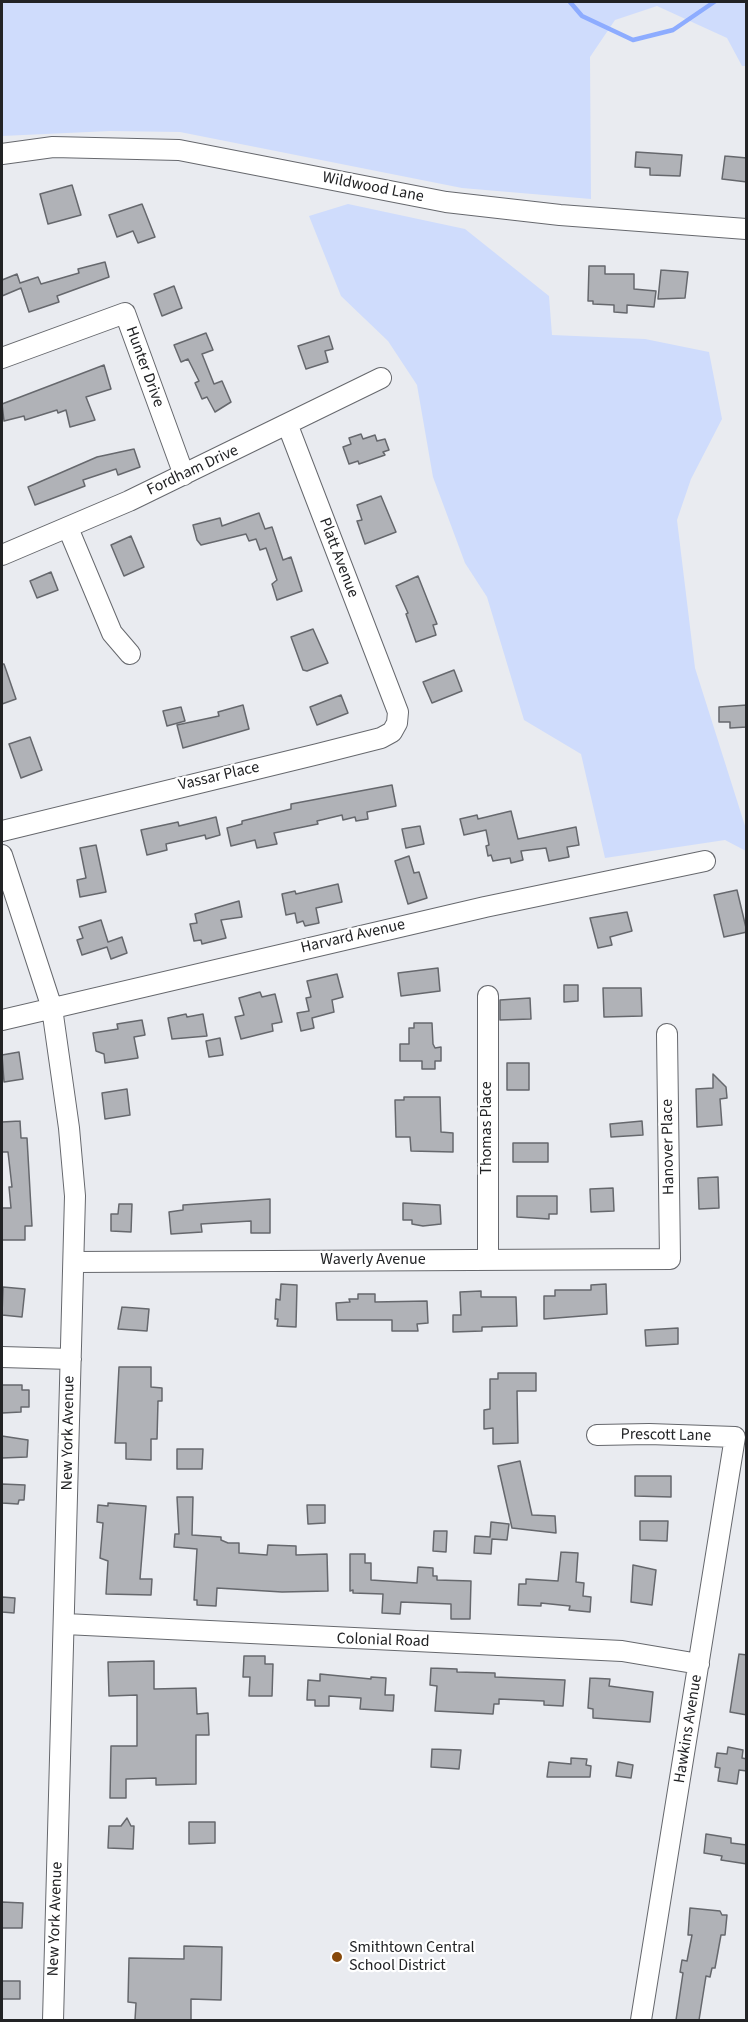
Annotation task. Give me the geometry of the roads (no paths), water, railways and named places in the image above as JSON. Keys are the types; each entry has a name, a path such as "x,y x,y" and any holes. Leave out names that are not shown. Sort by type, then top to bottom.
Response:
{"street":[{"name":"Wildwood Lane","path":"2,154 53,147 179,150 446,202 560,215 747,229"},
{"name":"Hunter Drive","path":"2,358 124,314 184,475"},
{"name":"Fordham Drive","path":"2,555 68,528 184,475 288,426 381,378"},
{"name":"Platt Avenue","path":"288,426 389,690"},
{"path":"68,528 112,633 130,654"},
{"name":"Vassar Place","path":"2,831 381,738 392,732 397,723 398,712 389,690"},
{"name":"New York Avenue","path":"2,855 52,1008 75,1185 75,1262 53,2020"},
{"name":"Harvard Avenue","path":"2,1020 485,907 705,861"},
{"name":"Thomas Place","path":"488,996 488,1259"},
{"name":"Hanover Place","path":"667,1034 670,1259"},
{"name":"Waverly Avenue","path":"75,1262 670,1259"},
{"path":"2,1357 71,1359"},
{"name":"Prescott Lane","path":"597,1435 735,1437"},
{"name":"Hawkins Avenue","path":"640,2020 735,1437"},
{"name":"Colonial Road","path":"65,1624 622,1651 699,1664"}],"waterway":[{"path":"570,2 582,16 633,40 673,30 714,2"}],"place":[{"name":"Smithtown Central School District","path":"337,1957"}]}
